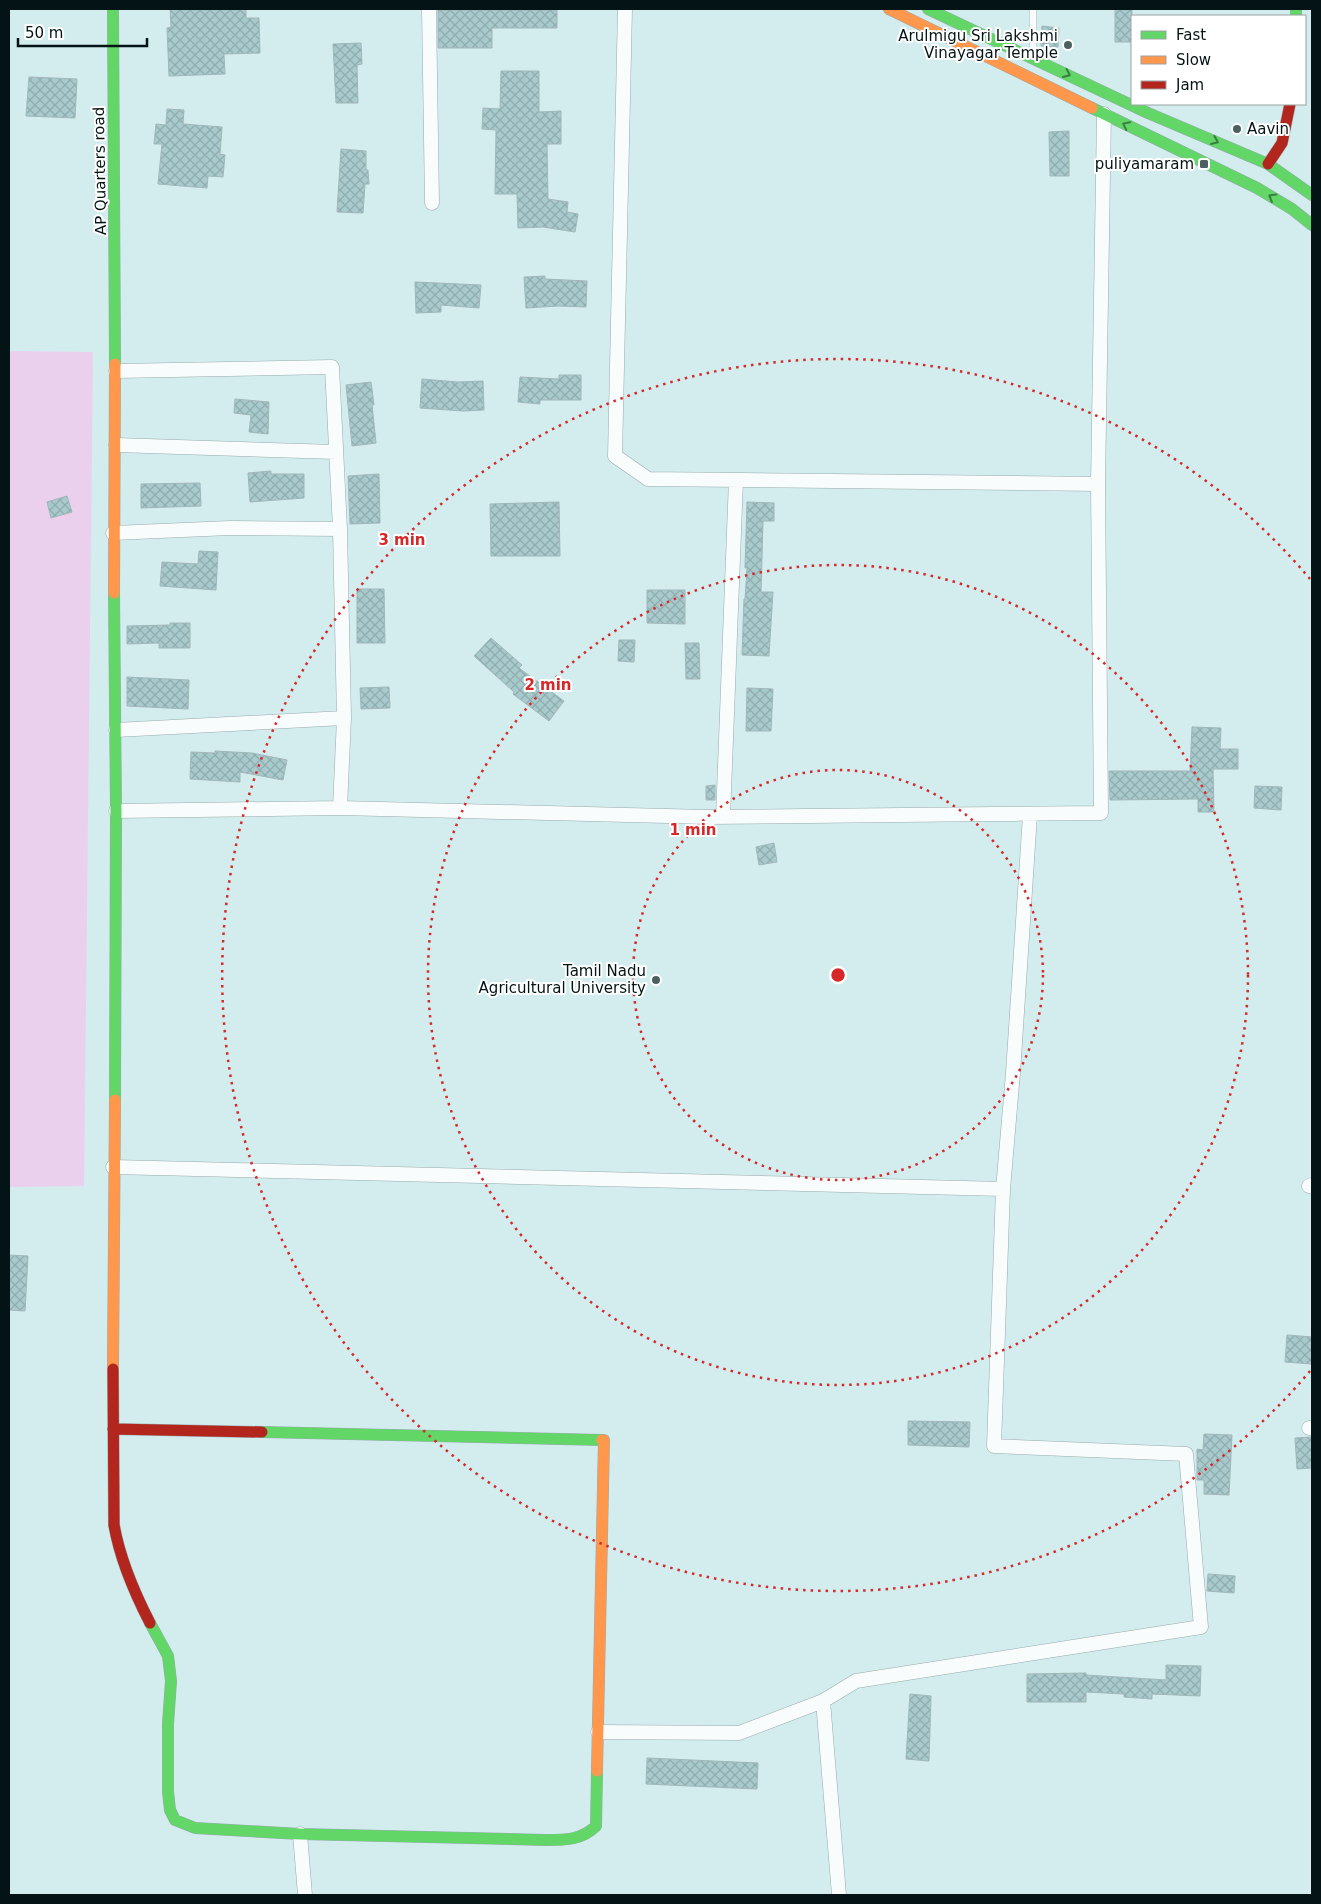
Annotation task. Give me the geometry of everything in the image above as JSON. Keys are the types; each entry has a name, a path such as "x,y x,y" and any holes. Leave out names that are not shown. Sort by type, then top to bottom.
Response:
{"street":[{"name":"AP Quarters road","path":"113,9 116,332 116,445 113,533 116,730 113,1167 114,1525 117,1542 136,1598 168,1656 171,1681 168,1724 168,1792 170,1810 175,1820 194,1828 300,1834 572,1840 586,1835 596,1826 598,1732"},
{"path":"429,9 432,203"},
{"path":"625,9 616,456 648,479 1098,484"},
{"path":"888,9 1257,188 1292,209 1312,224"},
{"path":"928,9 1148,113 1268,164 1312,194"},
{"path":"1268,164 1282,143 1290,105"},
{"path":"116,811 340,808 723,817 1101,813 1098,484 1104,114"},
{"path":"116,371 332,367 340,529 344,718 340,808"},
{"path":"116,445 336,452"},
{"path":"723,817 736,480"},
{"path":"113,533 230,528 340,529"},
{"path":"116,730 344,718"},
{"path":"113,1429 604,1440 598,1732 739,1734 823,1701 856,1681 1201,1627 1186,1454 994,1446 1002,1189 1013,1073 1030,815"},
{"path":"113,1167 1002,1189"},
{"path":"823,1701 839,1895"},
{"path":"300,1834 305,1895"}],"lane":[{"path":"1033,9 1033,59"}],"shaded area":[{"path":"9,351 93,352 84,1186 9,1187"}],"building":[{"path":"170,9 246,9 246,18 259,18 260,53 224,54 225,74 169,76 167,28 171,27"},
{"path":"1115,9 1132,9 1131,42 1115,42"},
{"path":"438,10 557,10 557,28 492,28 492,48 438,48"},
{"path":"1042,26 1059,28 1058,47 1041,46"},
{"path":"361,43 362,64 357,65 358,103 336,103 333,44"},
{"path":"501,71 539,71 539,112 561,111 561,144 547,144 548,199 568,202 567,212 578,214 575,232 543,227 518,228 517,194 495,194 496,130 482,129 483,108 500,109"},
{"path":"29,77 77,79 75,118 26,116"},
{"path":"167,109 184,110 183,124 222,127 220,154 225,155 223,177 208,176 207,188 158,184 162,144 154,144 156,124 166,125"},
{"path":"1069,131 1069,176 1050,176 1049,132"},
{"path":"341,149 366,151 366,170 368,170 369,184 365,184 363,213 337,212"},
{"path":"545,276 545,279 587,281 586,307 526,308 524,277"},
{"path":"415,282 481,285 479,308 441,305 441,312 416,313"},
{"path":"559,375 581,375 581,400 540,400 540,404 518,402 520,377 559,379"},
{"path":"422,379 458,382 483,381 484,410 463,411 420,408"},
{"path":"371,382 376,443 352,446 346,385"},
{"path":"235,399 269,402 268,434 249,432 251,415 234,413"},
{"path":"271,471 271,474 304,474 304,498 250,502 248,473"},
{"path":"379,474 380,523 350,524 348,476"},
{"path":"200,483 201,506 141,508 141,484"},
{"path":"67,496 72,512 51,518 47,502"},
{"path":"559,502 560,556 491,556 490,504"},
{"path":"747,502 774,503 774,521 763,521 761,592 773,592 769,656 742,655 747,568 745,568"},
{"path":"199,551 218,552 216,590 160,586 162,562 198,564"},
{"path":"357,589 384,589 385,643 357,643"},
{"path":"647,590 685,590 685,624 647,623"},
{"path":"170,623 190,623 190,648 159,648 159,643 127,644 127,626 170,625"},
{"path":"491,638 522,665 519,668 564,701 549,721 513,694 514,692 474,656"},
{"path":"619,640 635,640 634,662 618,661"},
{"path":"685,643 699,643 700,679 686,679"},
{"path":"127,677 189,680 188,709 127,706"},
{"path":"389,687 390,708 361,709 360,688"},
{"path":"747,688 773,689 771,731 746,731"},
{"path":"1192,727 1221,728 1220,749 1238,749 1238,769 1213,769 1214,812 1198,812 1198,799 1110,800 1109,771 1190,771"},
{"path":"215,751 252,753 287,760 283,780 240,772 240,782 190,779 191,752 215,753"},
{"path":"715,785 715,800 706,800 706,786"},
{"path":"1255,786 1282,787 1281,810 1254,808"},
{"path":"774,843 777,862 759,865 756,847"},
{"path":"9,1255 28,1256 25,1311 9,1310"},
{"path":"1287,1335 1312,1337 1312,1364 1285,1362"},
{"path":"908,1421 970,1422 969,1447 908,1445"},
{"path":"1204,1434 1232,1435 1229,1495 1204,1494 1204,1480 1197,1480 1197,1449 1203,1450"},
{"path":"1312,1437 1312,1468 1297,1469 1295,1438"},
{"path":"1208,1574 1235,1576 1234,1593 1207,1591"},
{"path":"1166,1665 1201,1666 1200,1696 1152,1694 1152,1699 1124,1697 1124,1694 1086,1692 1086,1702 1027,1702 1027,1674 1086,1673 1086,1675 1166,1680"},
{"path":"910,1694 931,1696 929,1761 906,1759"},
{"path":"647,1758 758,1763 757,1789 646,1784"}],"traffic: fast":[{"path":"113,9 115,364"},
{"path":"928,9 1131,105"},
{"path":"1296,9 1296,15"},
{"path":"1131,105 1268,164 1312,195"},
{"path":"1092,108 1257,188 1292,209 1312,225"},
{"path":"114,593 116,811 115,1100"},
{"path":"262,1432 602,1440"},
{"path":"150,1623 168,1656 171,1681 168,1724 168,1792 170,1810 175,1820 195,1828 300,1834 566,1839 579,1837 596,1826 597,1771"}],"traffic: slow":[{"path":"889,9 1092,108"},
{"path":"114,593 115,364"},
{"path":"113,1369 115,1100"},
{"path":"597,1771 604,1440 602,1440"}],"traffic: jam":[{"path":"1268,164 1282,143 1290,105"},
{"path":"113,1369 114,1525 128,1575 150,1623"},
{"path":"113,1429 262,1432"}],"place":[{"name":"Arulmigu Sri Lakshmi Vinayagar Temple","path":"1068,45"},
{"name":"Aavin","path":"1237,129"},
{"name":"puliyamaram","path":"1204,164"},
{"name":"Tamil Nadu Agricultural University","path":"656,980"}]}
